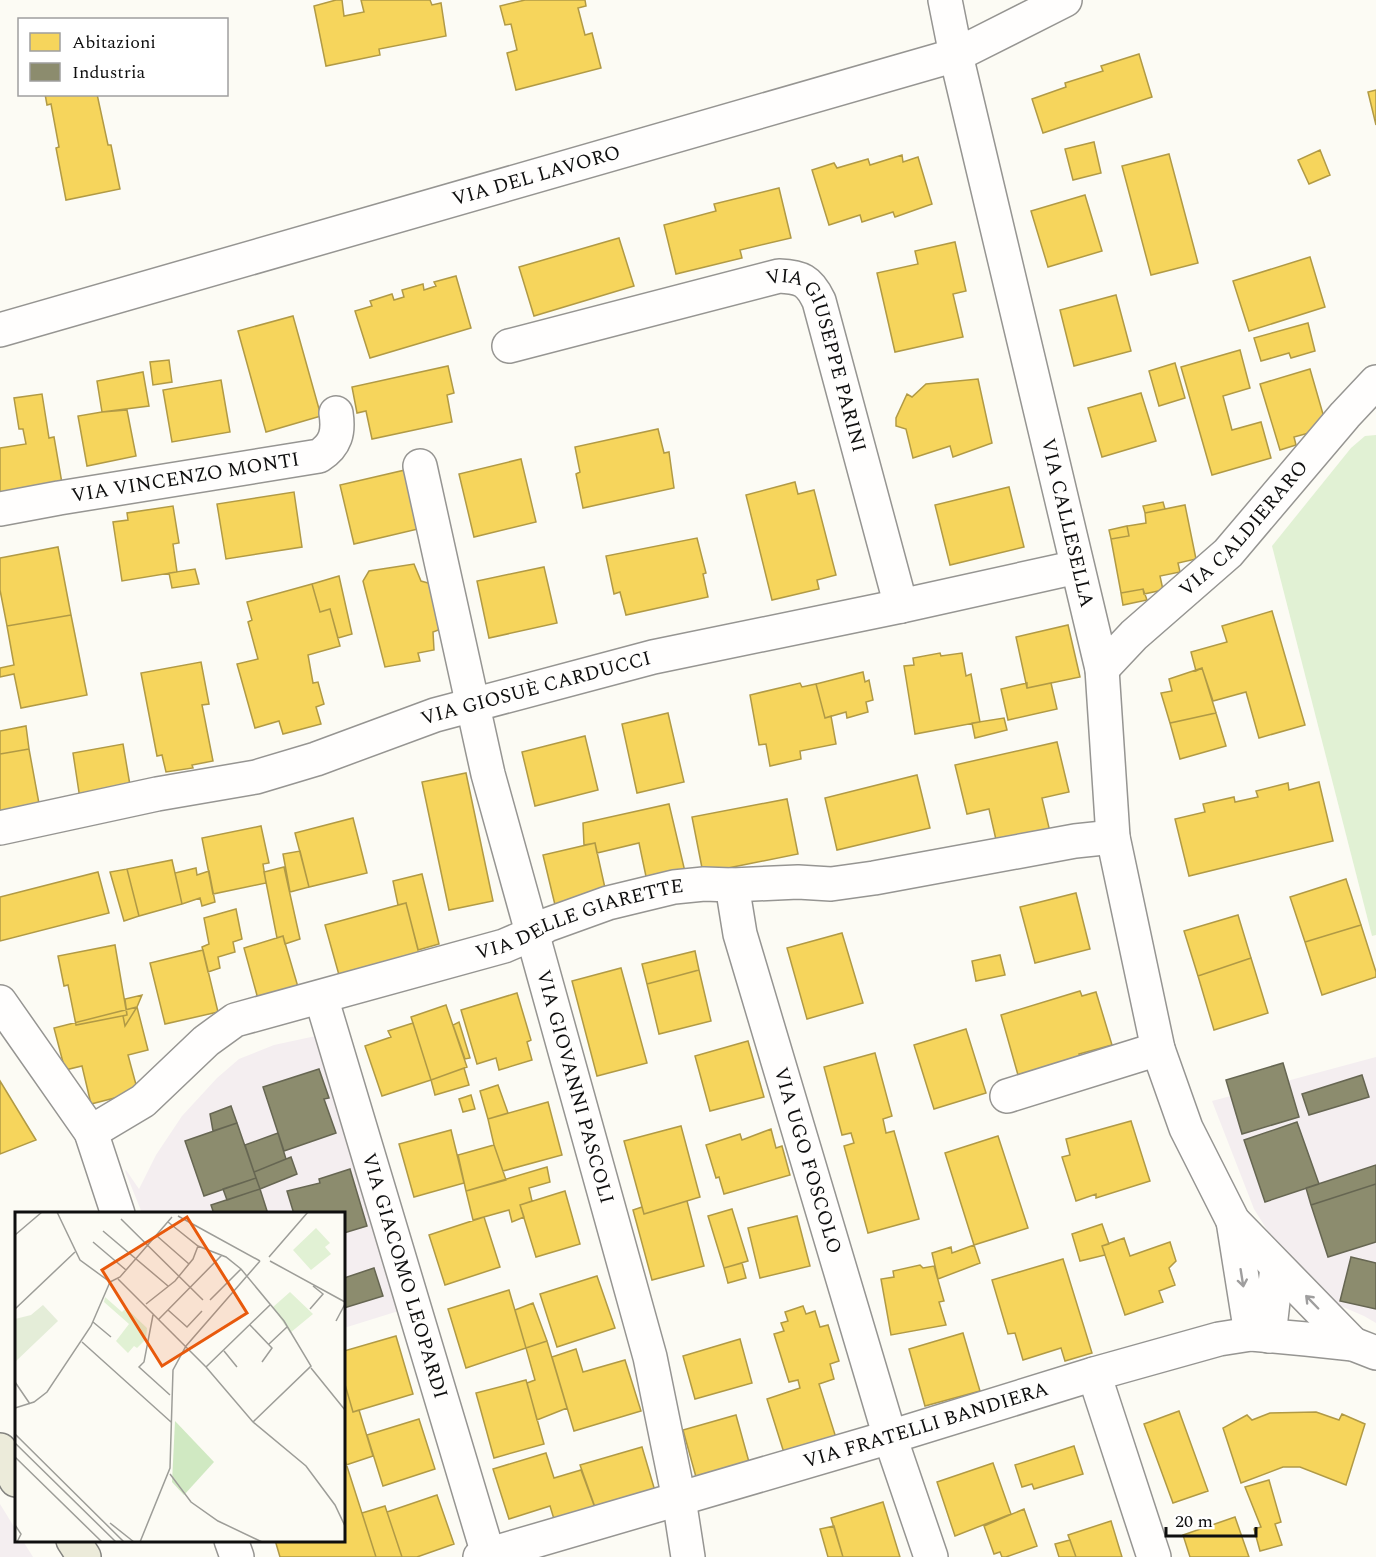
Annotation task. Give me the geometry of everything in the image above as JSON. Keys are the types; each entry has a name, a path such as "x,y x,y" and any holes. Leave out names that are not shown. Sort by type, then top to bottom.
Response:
{"main road":[{"path":"0,1437 15,1460"},
{"path":"0,1450 15,1478"},
{"path":"50,1542 58,1557"},
{"path":"74,1542 84,1557"}],"street":[{"name":"VIA CALLESELLA","path":"945,0 956,55 1102,669 1113,837 1158,1049 1186,1128 1233,1221 1260,1335"},
{"name":"VIA DEL LAVORO","path":"0,330 956,55 1065,0"},
{"name":"VIA GIUSEPPE PARINI","path":"509,346 779,276 804,281 811,286 819,301 901,606"},
{"name":"VIA CALDIERARO","path":"1102,669 1134,635 1228,553 1345,415 1376,382"},
{"name":"VIA VINCENZO MONTI","path":"0,509 319,456 331,447 336,437 338,424 336,413"},
{"name":"VIA GIOVANNI PASCOLI","path":"420,466 488,774 650,1357 679,1499 688,1557"},
{"name":"VIA GIOSUÈ CARDUCCI","path":"0,828 157,794 256,777 316,759 435,715 653,657 1077,567"},
{"name":"VIA DELLE GIARETTE","path":"91,1132 144,1101 206,1041 235,1020 504,946 547,925 608,903 674,887 704,884 798,882 831,884 1075,841 1113,837"},
{"name":"VIA UGO FOSCOLO","path":"732,885 740,934 890,1437 931,1557"},
{"name":"VIA GIACOMO LEOPARDI","path":"321,997 484,1556"},
{"path":"0,1002 91,1132 117,1212"},
{"path":"1007,1096 1158,1049"},
{"name":"VIA CALLESELLA","path":"1233,1221 1277,1267 1364,1348"},
{"path":"1260,1335 1277,1267"},
{"name":"VIA FRATELLI BANDIERA","path":"484,1556 890,1437 1094,1374 1219,1339 1260,1335 1364,1348"},
{"path":"1094,1374 1155,1557"},
{"path":"232,1542 237,1557"}],"shaded area":[{"path":"325,1034 405,1309 345,1328 345,1212 142,1212 125,1171 139,1189 156,1155 182,1116 217,1078 239,1059 274,1045"},
{"path":"1376,1057 1376,1323 1336,1304 1281,1252 1254,1209 1212,1101"},
{"path":"0,1504 15,1528 15,1542 24,1542 33,1557 0,1557"}],"green space":[{"path":"1376,435 1376,935 1372,936 1272,546 1351,448 1365,436"}],"building: Abitazioni":[{"path":"342,0 344,16 364,12 361,0 430,0 432,5 441,3 446,36 379,49 380,55 326,66 314,6"},
{"path":"525,0 585,0 586,6 578,8 585,35 592,33 601,68 516,90 507,53 517,50 511,24 505,25 500,6"},
{"path":"1139,54 1152,97 1043,133 1032,99 1066,87 1065,83 1103,71 1101,66"},
{"path":"1376,90 1376,125 1368,92"},
{"path":"45,96 97,96 120,189 66,200 56,148 59,147 51,104 47,105"},
{"path":"1094,142 1101,173 1073,180 1065,149"},
{"path":"1320,150 1330,175 1309,184 1298,160"},
{"path":"1169,154 1198,263 1151,275 1122,166"},
{"path":"902,155 903,162 918,157 932,204 895,217 893,212 862,222 860,215 829,225 812,170 834,163 837,168 868,159 870,165"},
{"path":"779,188 791,238 740,250 742,258 676,274 664,225 716,211 714,204"},
{"path":"1085,195 1102,251 1048,267 1031,211"},
{"path":"619,238 634,286 534,316 519,267"},
{"path":"955,242 966,291 953,294 963,337 895,352 877,273 918,264 915,251"},
{"path":"1310,257 1325,307 1249,331 1233,281"},
{"path":"456,276 471,328 370,358 355,311 372,306 370,301 392,294 394,300 404,297 402,290 423,284 424,290 436,286 434,282"},
{"path":"1116,295 1131,351 1074,366 1060,310"},
{"path":"293,316 321,416 266,432 238,331"},
{"path":"1308,323 1315,351 1291,358 1289,353 1261,361 1254,338"},
{"path":"1240,350 1250,388 1223,396 1232,430 1261,422 1271,458 1212,475 1181,367"},
{"path":"169,360 172,382 153,385 150,362"},
{"path":"1175,363 1185,398 1159,406 1149,371"},
{"path":"448,366 454,393 447,395 452,422 372,439 366,411 357,413 352,387"},
{"path":"1310,369 1327,428 1294,437 1296,445 1280,450 1260,384"},
{"path":"143,372 149,406 102,412 97,381"},
{"path":"978,379 992,443 953,457 950,446 913,458 906,429 896,426 896,418 907,394 912,397 926,384"},
{"path":"221,380 230,432 172,442 163,390"},
{"path":"1141,393 1156,441 1102,457 1088,408"},
{"path":"42,394 49,438 54,437 63,489 0,499 0,448 26,444 23,429 19,429 14,398"},
{"path":"127,410 136,456 87,466 78,416"},
{"path":"658,429 664,453 669,452 674,488 583,508 576,474 580,472 575,447"},
{"path":"521,459 536,522 474,537 459,474"},
{"path":"405,470 418,529 354,544 340,485"},
{"path":"795,482 798,494 814,490 836,575 817,580 819,589 772,600 746,495"},
{"path":"1009,487 1024,547 950,565 935,505"},
{"path":"294,492 302,547 226,559 217,504"},
{"path":"1163,502 1165,509 1145,513 1143,506"},
{"path":"1185,505 1196,559 1178,563 1180,572 1160,576 1163,590 1144,594 1143,589 1121,593 1111,539 1129,536 1127,526 1146,523 1145,513"},
{"path":"173,506 179,543 173,544 177,572 122,581 113,522 128,520 127,513"},
{"path":"1127,526 1129,536 1111,539 1109,530"},
{"path":"697,538 706,573 703,574 708,597 626,615 620,592 614,594 606,556"},
{"path":"58,547 71,615 7,626 0,590 0,558"},
{"path":"414,564 421,581 432,584 441,629 433,632 434,650 418,653 420,661 385,667 363,581 369,571"},
{"path":"544,567 557,623 489,638 477,581"},
{"path":"195,569 199,584 172,588 169,573"},
{"path":"339,576 352,634 338,638 330,609 320,612 312,584"},
{"path":"312,584 320,612 330,609 340,646 308,655 313,683 318,682 324,704 316,707 321,724 283,734 279,721 255,728 237,664 258,659 248,622 252,620 247,602"},
{"path":"1143,589 1147,600 1123,605 1121,593"},
{"path":"1272,611 1305,725 1259,738 1246,692 1213,701 1202,668 1196,671 1191,652 1227,642 1222,626"},
{"path":"71,615 87,695 21,708 14,674 0,677 0,668 14,665 7,626"},
{"path":"1068,625 1080,677 1027,688 1016,637"},
{"path":"940,653 941,656 962,653 966,676 971,674 980,722 915,734 904,666 914,665 913,658"},
{"path":"201,662 209,704 202,705 213,761 192,765 193,768 166,772 162,755 157,756 141,673"},
{"path":"1202,668 1216,713 1170,723 1161,693 1172,691 1169,679"},
{"path":"863,672 865,682 869,680 873,700 866,702 868,712 847,718 846,712 825,718 816,684"},
{"path":"800,683 802,687 816,684 825,718 831,716 836,744 800,751 801,759 770,766 766,744 759,745 750,695"},
{"path":"1027,683 1027,688 1051,683 1057,709 1008,720 1001,689"},
{"path":"668,713 684,782 637,793 622,724"},
{"path":"1216,713 1226,746 1180,759 1170,723"},
{"path":"1004,718 1007,730 975,738 972,723"},
{"path":"26,726 29,749 0,754 0,731"},
{"path":"585,736 598,790 535,806 522,752"},
{"path":"1057,742 1069,792 1042,798 1050,832 997,844 989,809 967,814 955,765"},
{"path":"123,744 131,791 80,799 73,753"},
{"path":"29,749 40,809 0,816 0,754"},
{"path":"466,773 493,901 449,910 422,782"},
{"path":"917,775 930,828 837,850 825,798"},
{"path":"1319,782 1333,841 1189,876 1175,819 1205,812 1203,804 1234,797 1235,802 1258,797 1256,791 1288,783 1289,790"},
{"path":"787,799 798,854 703,873 692,817"},
{"path":"669,804 686,876 648,886 639,843 597,853 595,843 584,845 583,823"},
{"path":"353,818 367,873 309,887 295,833"},
{"path":"261,826 269,863 263,864 266,883 213,894 202,838"},
{"path":"595,843 607,897 556,909 543,855"},
{"path":"300,851 309,887 290,892 283,854"},
{"path":"172,860 182,904 139,916 127,869"},
{"path":"284,867 300,939 285,944 283,936 277,938 264,872"},
{"path":"196,868 197,875 209,871 215,902 202,906 200,898 182,904 175,873"},
{"path":"127,869 139,916 124,921 110,872"},
{"path":"98,872 109,913 0,941 0,897"},
{"path":"422,874 439,944 418,950 406,903 398,905 393,881"},
{"path":"1346,879 1361,925 1305,942 1290,897"},
{"path":"1076,893 1090,949 1035,963 1020,907"},
{"path":"406,903 419,953 339,975 325,925"},
{"path":"236,909 242,939 233,942 235,952 218,957 220,968 208,972 202,947 209,944 204,918"},
{"path":"1238,915 1251,958 1198,976 1184,931"},
{"path":"1361,925 1376,977 1322,995 1305,942"},
{"path":"842,933 863,1003 807,1019 787,948"},
{"path":"283,936 298,987 258,999 244,948"},
{"path":"115,945 127,1015 76,1025 68,985 64,986 58,956"},
{"path":"203,950 218,1012 165,1024 150,963"},
{"path":"695,951 699,970 647,984 642,964"},
{"path":"1000,955 1005,975 976,981 972,961"},
{"path":"1251,958 1268,1013 1214,1030 1198,976"},
{"path":"621,968 647,1063 597,1076 572,981"},
{"path":"699,970 711,1021 659,1034 647,984"},
{"path":"1080,991 1082,996 1096,992 1112,1045 1018,1075 1001,1015"},
{"path":"517,993 531,1040 527,1042 532,1060 499,1070 496,1058 477,1064 461,1010"},
{"path":"142,995 125,1026 123,1016 127,1015 125,999"},
{"path":"446,1005 467,1067 431,1080 411,1017"},
{"path":"137,1007 148,1050 128,1055 138,1092 91,1104 82,1066 65,1070 54,1028"},
{"path":"459,1022 470,1058 465,1059 453,1025"},
{"path":"413,1023 431,1080 382,1096 365,1046 391,1037 388,1031"},
{"path":"966,1029 986,1093 934,1109 914,1045"},
{"path":"748,1041 764,1097 710,1111 695,1056"},
{"path":"875,1053 892,1116 883,1119 886,1133 894,1131 919,1219 868,1233 844,1146 854,1143 851,1133 842,1135 824,1067"},
{"path":"464,1068 469,1085 435,1095 431,1080"},
{"path":"0,1081 36,1140 0,1154"},
{"path":"498,1085 508,1113 488,1119 480,1091"},
{"path":"471,1095 475,1109 463,1112 459,1099"},
{"path":"548,1102 562,1155 503,1171 488,1119"},
{"path":"1131,1121 1150,1181 1096,1198 1096,1194 1076,1201 1062,1157 1070,1155 1066,1139"},
{"path":"681,1126 700,1197 644,1214 624,1141"},
{"path":"771,1129 776,1148 782,1146 790,1175 724,1194 719,1177 716,1178 706,1145 740,1134 742,1140"},
{"path":"451,1130 464,1183 414,1197 399,1144"},
{"path":"998,1136 1028,1228 974,1245 945,1153"},
{"path":"494,1145 506,1180 466,1191 458,1155"},
{"path":"547,1167 550,1182 529,1188 532,1201 520,1205 524,1217 512,1222 509,1210 473,1220 466,1191"},
{"path":"565,1191 580,1244 536,1257 520,1205"},
{"path":"687,1201 704,1266 652,1280 633,1210 642,1207 644,1214"},
{"path":"732,1209 748,1261 724,1268 708,1216"},
{"path":"797,1216 810,1266 760,1278 748,1228"},
{"path":"484,1217 500,1267 445,1285 429,1235"},
{"path":"1102,1224 1109,1244 1102,1246 1105,1255 1080,1261 1072,1234"},
{"path":"1124,1238 1130,1256 1170,1242 1176,1261 1169,1268 1175,1285 1159,1291 1163,1302 1125,1315 1102,1246"},
{"path":"974,1245 980,1263 938,1279 932,1253 951,1247 952,1253"},
{"path":"1063,1259 1092,1353 1065,1361 1061,1348 1023,1360 1015,1333 1008,1334 992,1280"},
{"path":"742,1263 746,1278 728,1283 724,1268"},
{"path":"920,1265 923,1268 934,1266 944,1301 939,1302 946,1325 891,1335 881,1279 894,1277 893,1271"},
{"path":"597,1276 615,1328 557,1347 540,1294"},
{"path":"509,1290 526,1348 466,1368 448,1309"},
{"path":"533,1303 547,1341 526,1348 515,1310"},
{"path":"803,1306 806,1314 815,1311 820,1327 828,1325 839,1361 830,1364 834,1379 819,1384 837,1441 785,1456 767,1399 800,1388 798,1380 789,1382 774,1334 784,1331 781,1323 788,1321 785,1312"},
{"path":"963,1333 980,1391 925,1406 909,1349"},
{"path":"396,1336 413,1394 353,1412 345,1384 345,1351"},
{"path":"740,1339 752,1383 695,1399 683,1356"},
{"path":"547,1341 567,1408 537,1420 527,1383 535,1380 526,1348"},
{"path":"576,1349 583,1372 625,1360 641,1411 574,1431 552,1357"},
{"path":"526,1380 544,1444 494,1458 476,1393"},
{"path":"345,1384 353,1412 359,1410 373,1456 346,1465"},
{"path":"1179,1411 1208,1491 1173,1503 1144,1424"},
{"path":"1316,1412 1339,1420 1342,1414 1365,1424 1346,1485 1300,1467 1283,1467 1241,1483 1223,1428 1247,1415 1252,1420 1270,1413"},
{"path":"736,1415 749,1462 696,1477 683,1430"},
{"path":"419,1419 435,1469 383,1486 367,1435"},
{"path":"1074,1446 1083,1474 1034,1489 1032,1484 1022,1487 1015,1465"},
{"path":"642,1447 655,1491 596,1510 580,1465"},
{"path":"546,1453 554,1478 581,1470 598,1516 557,1529 550,1506 509,1519 493,1469"},
{"path":"345,1460 376,1557 280,1557 276,1542 345,1542"},
{"path":"993,1463 1011,1514 955,1536 937,1482"},
{"path":"1269,1480 1281,1522 1275,1524 1282,1545 1260,1551 1254,1529 1261,1527 1245,1487"},
{"path":"437,1495 454,1544 417,1557 402,1557 387,1512"},
{"path":"883,1502 900,1557 843,1557 831,1518"},
{"path":"385,1506 402,1557 376,1557 362,1513"},
{"path":"1024,1509 1037,1546 1006,1557 1002,1557 1000,1552 994,1554 984,1526"},
{"path":"1235,1517 1249,1557 1190,1557 1183,1535"},
{"path":"1111,1521 1122,1557 1076,1557 1068,1535"},
{"path":"834,1526 843,1557 828,1557 820,1529"},
{"path":"1070,1540 1076,1557 1059,1557 1055,1544"}],"building: Industria":[{"path":"1283,1063 1299,1117 1242,1134 1226,1080"},
{"path":"319,1069 329,1098 324,1099 336,1133 284,1151 263,1087"},
{"path":"1362,1075 1369,1097 1309,1115 1302,1094"},
{"path":"231,1106 237,1123 213,1131 210,1114"},
{"path":"1297,1122 1319,1184 1265,1202 1244,1140"},
{"path":"237,1123 256,1178 204,1196 185,1141"},
{"path":"278,1133 286,1159 254,1172 245,1145"},
{"path":"291,1157 297,1174 260,1189 254,1172"},
{"path":"1376,1165 1376,1184 1311,1205 1306,1188"},
{"path":"350,1169 367,1226 345,1233 345,1212 293,1212 287,1191 320,1183 319,1179"},
{"path":"256,1178 260,1189 227,1200 223,1189"},
{"path":"1376,1184 1376,1242 1328,1257 1311,1205"},
{"path":"260,1189 267,1212 213,1212 211,1205"},
{"path":"1351,1257 1376,1263 1376,1309 1340,1301"},
{"path":"374,1268 383,1296 345,1308 345,1278"}]}
